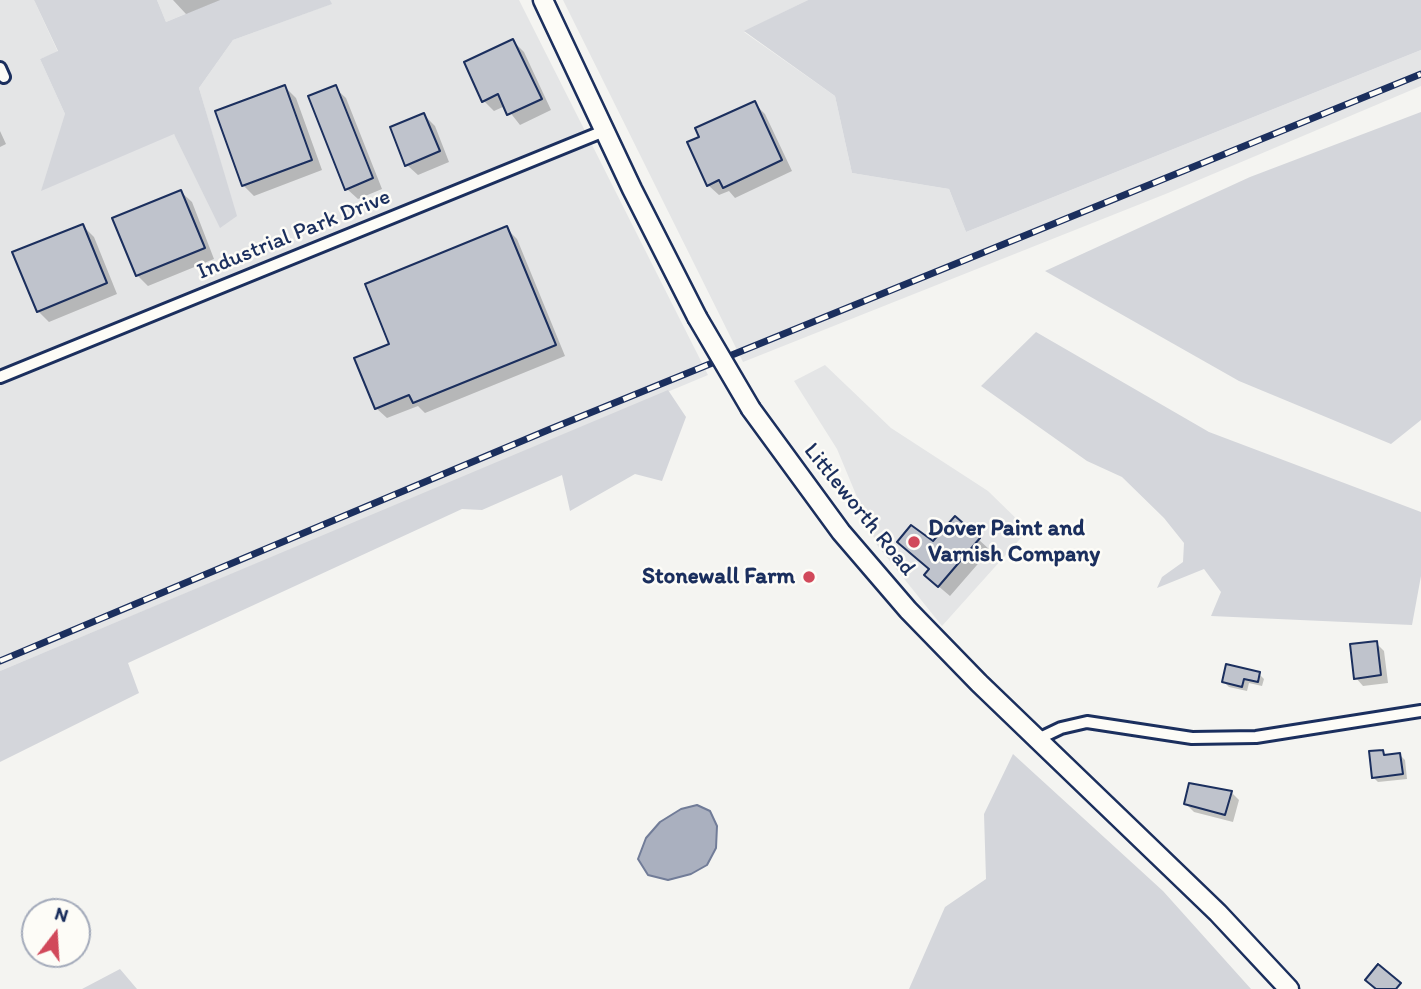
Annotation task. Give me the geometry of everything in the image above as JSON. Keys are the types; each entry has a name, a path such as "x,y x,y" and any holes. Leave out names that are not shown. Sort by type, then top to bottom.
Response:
{"main road":[{"name":"Littleworth Road","path":"543,0 604,131 697,317 751,409 806,486 872,569 979,683 1218,914 1289,989"}],"street":[{"name":"Industrial Park Drive","path":"0,377 604,131"},
{"path":"1038,739 1076,723 1087,722 1192,738 1256,737 1421,711"}],"shaded area":[{"path":"0,0 34,0 58,52 40,59 65,114 174,134 236,216 199,88 233,40 331,4 330,0 519,0 708,375 0,671"},
{"path":"34,0 157,0 166,22 219,0 330,0 332,4 233,40 199,88 237,216 220,228 174,134 41,191 65,114 40,59 58,51"},
{"path":"157,0 219,0 166,22"},
{"path":"563,0 808,0 744,32 835,96 852,173 949,189 966,232 1421,50 1421,86 1168,193 743,362"},
{"path":"808,0 1421,0 1421,50 966,232 949,189 852,173 835,96 744,31"},
{"path":"1421,112 1421,420 1391,444 1239,381 1045,271 1250,177"},
{"path":"1036,332 1209,432 1421,512 1421,576 1412,625 1211,616 1221,592 1204,569 1157,588 1162,577 1183,562 1184,543 1164,518 1122,477 1087,461 981,386"},
{"path":"825,365 891,428 988,491 1028,530 942,626 877,545 837,449 794,381"},
{"path":"668,390 686,417 662,481 635,474 570,511 562,475 482,510 462,509 128,663 139,693 0,762 0,671"},
{"path":"1013,754 1163,891 1251,989 909,989 945,907 986,879 984,814"},
{"path":"120,969 137,989 82,989"}],"water":[{"path":"697,805 710,811 717,826 716,848 707,865 691,874 668,880 648,875 638,859 646,838 660,822 681,809"}],"building":[{"path":"513,39 542,99 507,115 498,94 482,102 464,62"},
{"path":"285,85 312,160 242,186 215,111"},
{"path":"336,85 373,178 345,190 308,96"},
{"path":"755,101 782,160 723,188 719,180 707,186 687,142 699,137 695,128"},
{"path":"424,113 440,151 405,166 390,127"},
{"path":"181,190 205,248 136,276 112,218"},
{"path":"83,224 107,283 37,312 12,252"},
{"path":"507,226 556,345 413,403 409,395 375,409 354,358 389,344 365,284"},
{"path":"955,516 980,538 938,587 924,575 929,569 897,542 911,525 933,541"},
{"path":"1377,641 1381,675 1354,679 1350,644"},
{"path":"1226,664 1260,672 1258,682 1244,679 1242,687 1222,682"},
{"path":"1383,750 1384,755 1400,753 1403,774 1372,778 1369,751"},
{"path":"1189,783 1232,791 1225,815 1184,804"},
{"path":"1378,964 1401,983 1396,989 1376,989 1365,980"}],"railway":[{"path":"0,661 548,430 1421,74"}],"place":[{"name":"Dover Paint and Varnish Company","path":"914,542"},
{"name":"Stonewall Farm","path":"809,577"}]}
